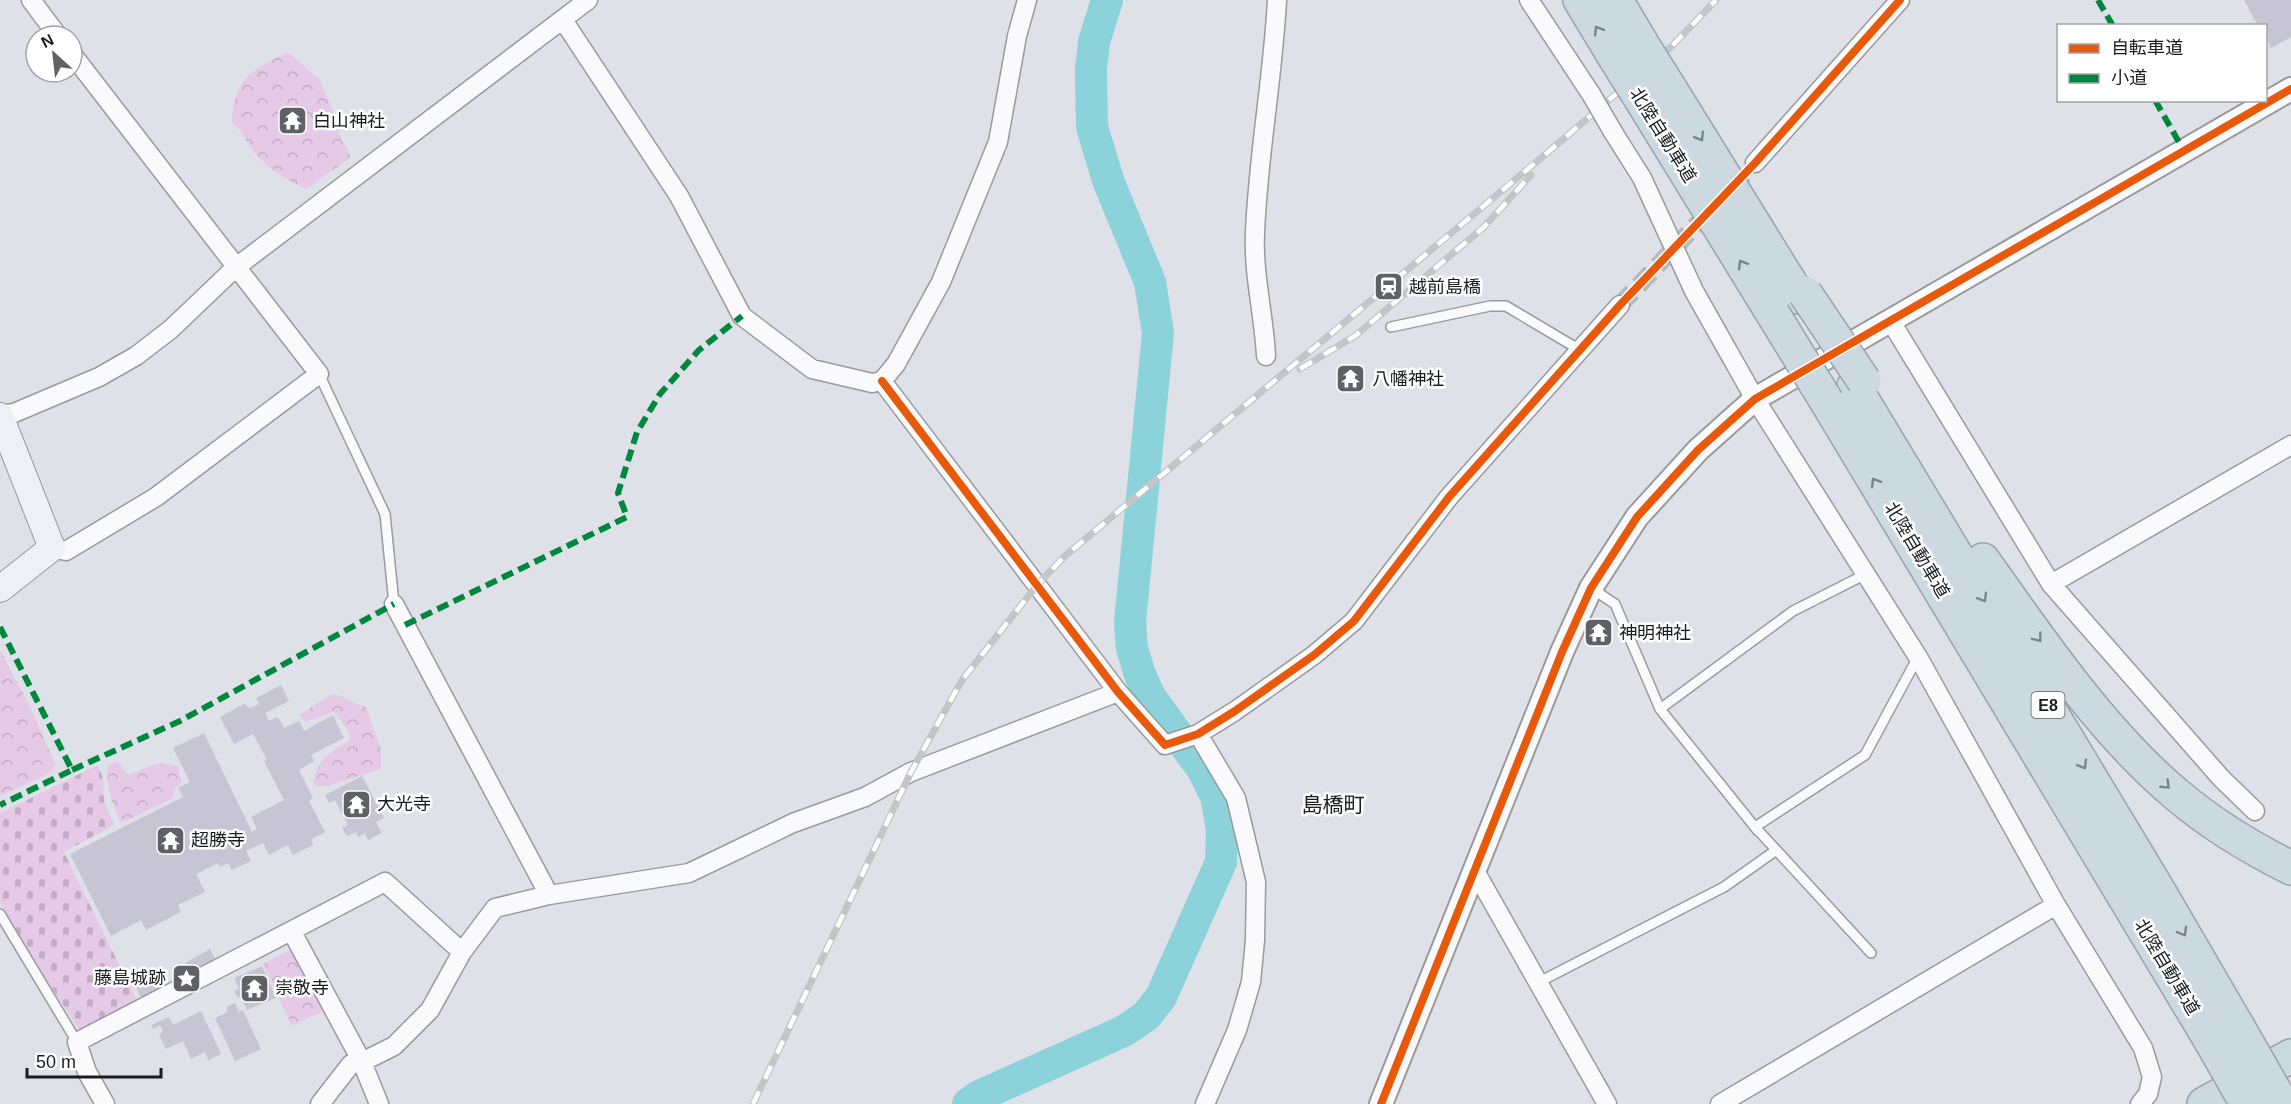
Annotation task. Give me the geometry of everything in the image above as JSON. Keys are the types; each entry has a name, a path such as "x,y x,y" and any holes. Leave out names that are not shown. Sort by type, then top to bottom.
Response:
{"highway":[{"name":"北陸自動車道","path":"1580,0 1630,52 1792,301 2145,867 2215,1040 2246,1104"},
{"name":"北陸自動車道","path":"1616,0 1630,52"},
{"name":"北陸自動車道","path":"1657,96 1745,209 1792,301"},
{"name":"北陸自動車道","path":"1848,390 2025,730 2215,1040 2282,1104"},
{"path":"1848,390 1975,549 2034,632 2089,702 2176,794 2215,824 2291,868"},
{"path":"2215,1040 2225,1104"},
{"path":"2204,1104 2291,1056"},
{"path":"2246,1104 2291,1078"}],"main road":[{"path":"0,416 52,548 0,589"}],"street":[{"path":"31,0 49,24"},
{"path":"0,416 99,377 136,356 171,329 235,268 588,0"},
{"path":"563,20 679,196 742,316 812,369 872,383 882,381 896,364 941,282 998,142 1017,36 1027,0"},
{"path":"1266,356 1258,299 1255,235 1264,124 1274,56 1277,0"},
{"path":"1529,0 1641,178 1694,291 1755,399 1918,657 2056,905 2150,1064 2152,1077 2148,1094 2140,1104"},
{"path":"1755,162 1900,0"},
{"path":"52,548 66,550 146,504 319,374 84,70"},
{"path":"1380,1104 1562,652 1591,588 1637,517 1698,450 1755,399 2291,89"},
{"path":"882,381 1118,692 1164,745 1186,738 1314,656 1354,621 1449,497 1620,305"},
{"path":"1890,320 2051,584 2221,778 2255,811"},
{"path":"2051,584 2291,445"},
{"path":"394,604 549,895"},
{"path":"320,1104 351,1064 362,1062 394,1046 430,1010 462,952 495,908 549,895 689,873 793,823 865,797 912,772 1118,692"},
{"path":"1186,738 1236,798 1256,882 1256,940 1251,982 1238,1030 1205,1104"},
{"path":"1475,871 1608,1104"},
{"path":"105,1104 87,1072 77,1042 385,882 462,952"},
{"path":"1720,1104 2056,905"},
{"path":"292,932 362,1062 379,1104"}],"lane":[{"path":"1391,327 1490,306 1506,306 1580,350"},
{"path":"319,374 385,514 394,604"},
{"path":"1659,710 1792,611 1866,574"},
{"path":"1591,588 1615,604 1659,710 1775,851 1871,953"},
{"path":"1755,827 1864,755 1918,657"},
{"path":"1539,982 1724,887 1775,851"},
{"path":"0,914 11,936 77,1042"},
{"path":"0,940 11,936"}],"green space":[{"path":"288,52 320,80 333,111 337,130 351,157 306,189 267,165 254,152 232,122 236,95 247,77 255,70"},
{"path":"0,650 31,708 55,764 52,772 0,796"},
{"path":"332,694 366,707 381,749 381,769 328,786 314,786 320,763 330,753 350,740 348,730 334,712 305,722 299,715"},
{"path":"117,761 128,775 158,764 179,767 181,783 175,787 173,798 121,823 111,796 107,774 107,766"},
{"path":"98,765 103,778 104,801 114,825 64,852 137,1001 88,1029 79,1029 14,931 0,902 0,813"},
{"path":"294,948 325,1010 292,1026 263,964"}],"building":[{"path":"2244,0 2291,0 2291,37 2271,48 2267,40 2267,24 2257,24"},
{"path":"281,685 289,701 265,713 269,721 278,717 284,728 299,721 304,731 333,715 344,738 311,755 314,761 299,770 313,798 309,801 325,832 312,839 313,845 293,855 288,845 269,855 263,843 246,851 251,861 232,870 228,863 220,867 218,863 196,874 205,892 178,905 181,912 146,930 141,920 111,936 70,854 183,797 178,788 190,782 173,748 204,733 252,832 257,829 251,817 284,800 253,734 234,744 220,717 244,704 250,708 259,704 256,698"},
{"path":"362,776 384,818 376,822 382,833 368,840 365,833 358,837 356,832 347,836 342,828 348,825 335,800 329,803 325,795"},
{"path":"210,949 217,963 192,976 185,963"},
{"path":"262,966 276,998 247,1010 241,997 238,998 234,991 239,989 234,978"},
{"path":"151,969 162,989 142,999 132,979"},
{"path":"235,1003 239,1012 243,1010 261,1049 235,1061 215,1018 228,1012 226,1007"},
{"path":"201,1011 221,1054 208,1060 205,1052 191,1059 183,1041 166,1049 159,1035 163,1031 160,1025 153,1029 151,1025 169,1017 173,1025"}],"waterway":[{"path":"968,1104 979,1096 1124,1031 1146,1016 1161,997 1221,862 1222,830 1216,796 1203,770 1149,695 1132,648 1130,622 1158,333 1150,282 1109,183 1092,127 1091,69 1094,42 1107,0"}],"tunnel":[{"path":"1620,305 1755,163"}],"railway":[{"path":"753,1104 911,772 962,680 1037,585 1065,556 1671,47 1716,0"},
{"path":"1300,369 1355,336 1484,227 1531,175"}],"marked path":[{"path":"2098,0 2112,24"},
{"path":"2156,102 2184,151"},
{"path":"405,625 627,517 618,493 637,432 660,394 699,350 742,316"},
{"path":"72,770 180,721 394,604"},
{"path":"0,627 72,770 0,805"}],"cycle path":[{"path":"882,381 1118,692 1165,745 1198,734 1235,711 1314,655 1354,621 1449,497 1620,305 1755,163 1900,0"},
{"path":"1381,1104 1562,652 1591,588 1637,517 1698,450 1755,399 2291,89"}],"place":[{"name":"白山神社","path":"292,121"},
{"name":"越前島橋","path":"1388,287"},
{"name":"八幡神社","path":"1351,379"},
{"name":"神明神社","path":"1598,633"},
{"name":"大光寺","path":"356,804"},
{"name":"超勝寺","path":"170,840"},
{"name":"藤島城跡","path":"187,978"},
{"name":"崇敬寺","path":"254,988"}],"district":[{"name":"島橋町","path":"1333,805"}]}
